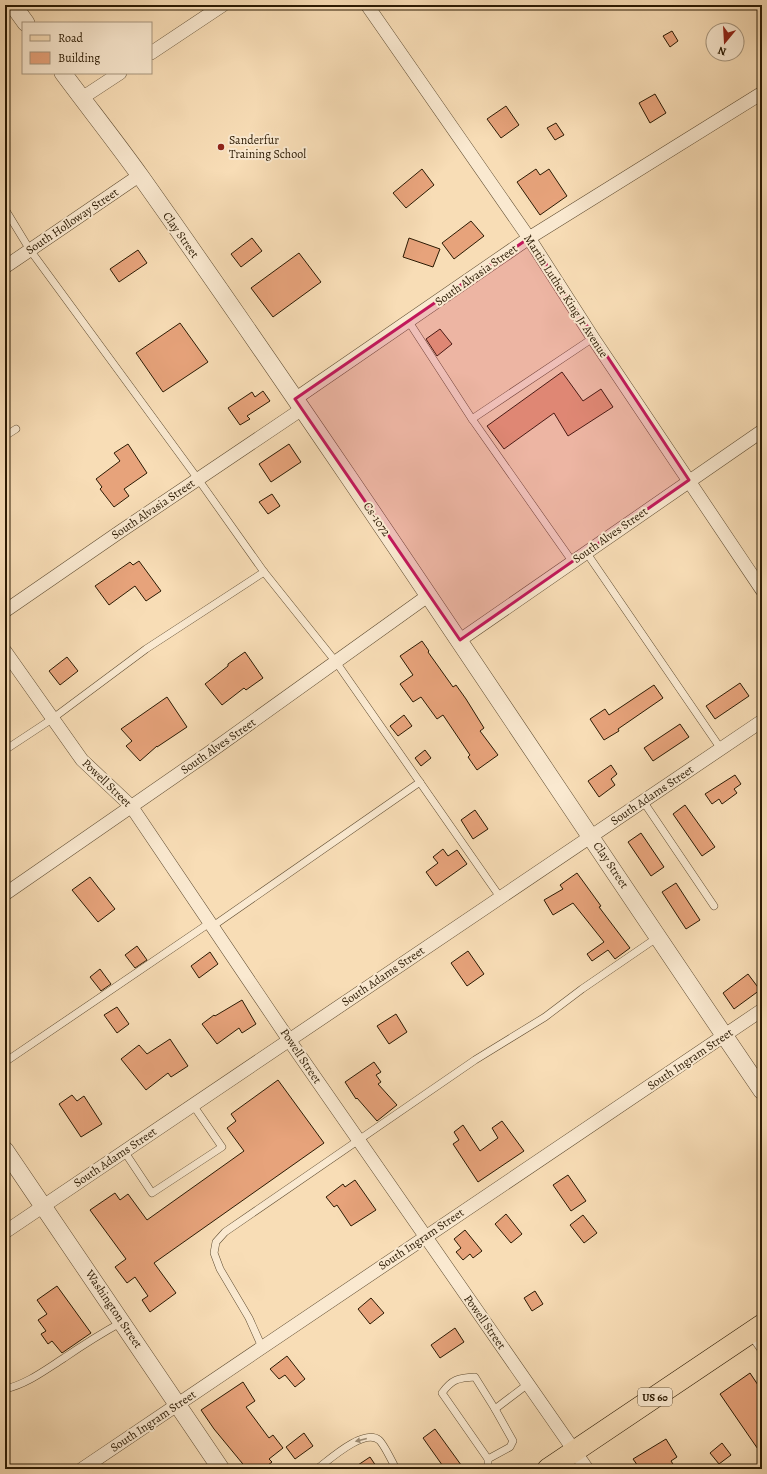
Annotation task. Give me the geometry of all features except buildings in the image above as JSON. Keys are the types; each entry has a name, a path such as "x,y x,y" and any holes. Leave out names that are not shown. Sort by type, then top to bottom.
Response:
{"main road":[{"name":"US 60","path":"548,1469 756,1329"}],"street":[{"path":"13,5 25,22"},
{"path":"152,52 223,5"},
{"name":"Martin Luther King Jr Avenue","path":"367,5 528,238 593,338 762,590"},
{"name":"Clay Street","path":"65,74 140,175 298,404"},
{"path":"82,98 118,74"},
{"name":"South Alvasia Street","path":"5,611 198,478 409,322 528,238 762,93"},
{"name":"South Holloway Street","path":"5,267 140,175"},
{"name":"Cs-1072","path":"298,404 460,640"},
{"name":"South Alves Street","path":"460,640 689,480 762,431"},
{"name":"South Alves Street","path":"5,894 429,595"},
{"name":"Clay Street","path":"460,640 762,1091"},
{"name":"Powell Street","path":"5,651 82,760 131,806 289,1040 588,1469"},
{"name":"South Adams Street","path":"5,1232 762,721"},
{"name":"South Ingram Street","path":"82,1469 762,1010"},
{"name":"Washington Street","path":"5,1150 221,1469"}],"lane":[{"path":"5,209 30,250 198,478 264,572 336,662 500,897"},
{"path":"409,322 472,419 572,562"},
{"path":"472,419 593,338"},
{"path":"5,436 16,429"},
{"path":"586,552 721,749"},
{"path":"5,750 52,719 146,649 264,572"},
{"path":"5,1062 212,924 420,782"},
{"path":"643,801 714,906"},
{"path":"262,1347 249,1318 220,1269 214,1253 216,1242 225,1232 475,1060 545,1017 582,989 658,937"},
{"path":"124,1151 152,1193 222,1147 193,1105"},
{"path":"5,1389 17,1386 32,1378 106,1330 122,1322"},
{"path":"756,1329 762,1351"},
{"path":"488,1460 510,1447 513,1441 495,1409 474,1377 459,1378 449,1383 442,1393 488,1460 488,1469"},
{"path":"495,1409 528,1384"},
{"path":"317,1469 354,1442 371,1437 379,1440 396,1469"}],"highlighted area":[{"path":"529,238 689,480 460,640 295,399"}],"place":[{"name":"Sanderfur Training School","path":"221,147"}]}
